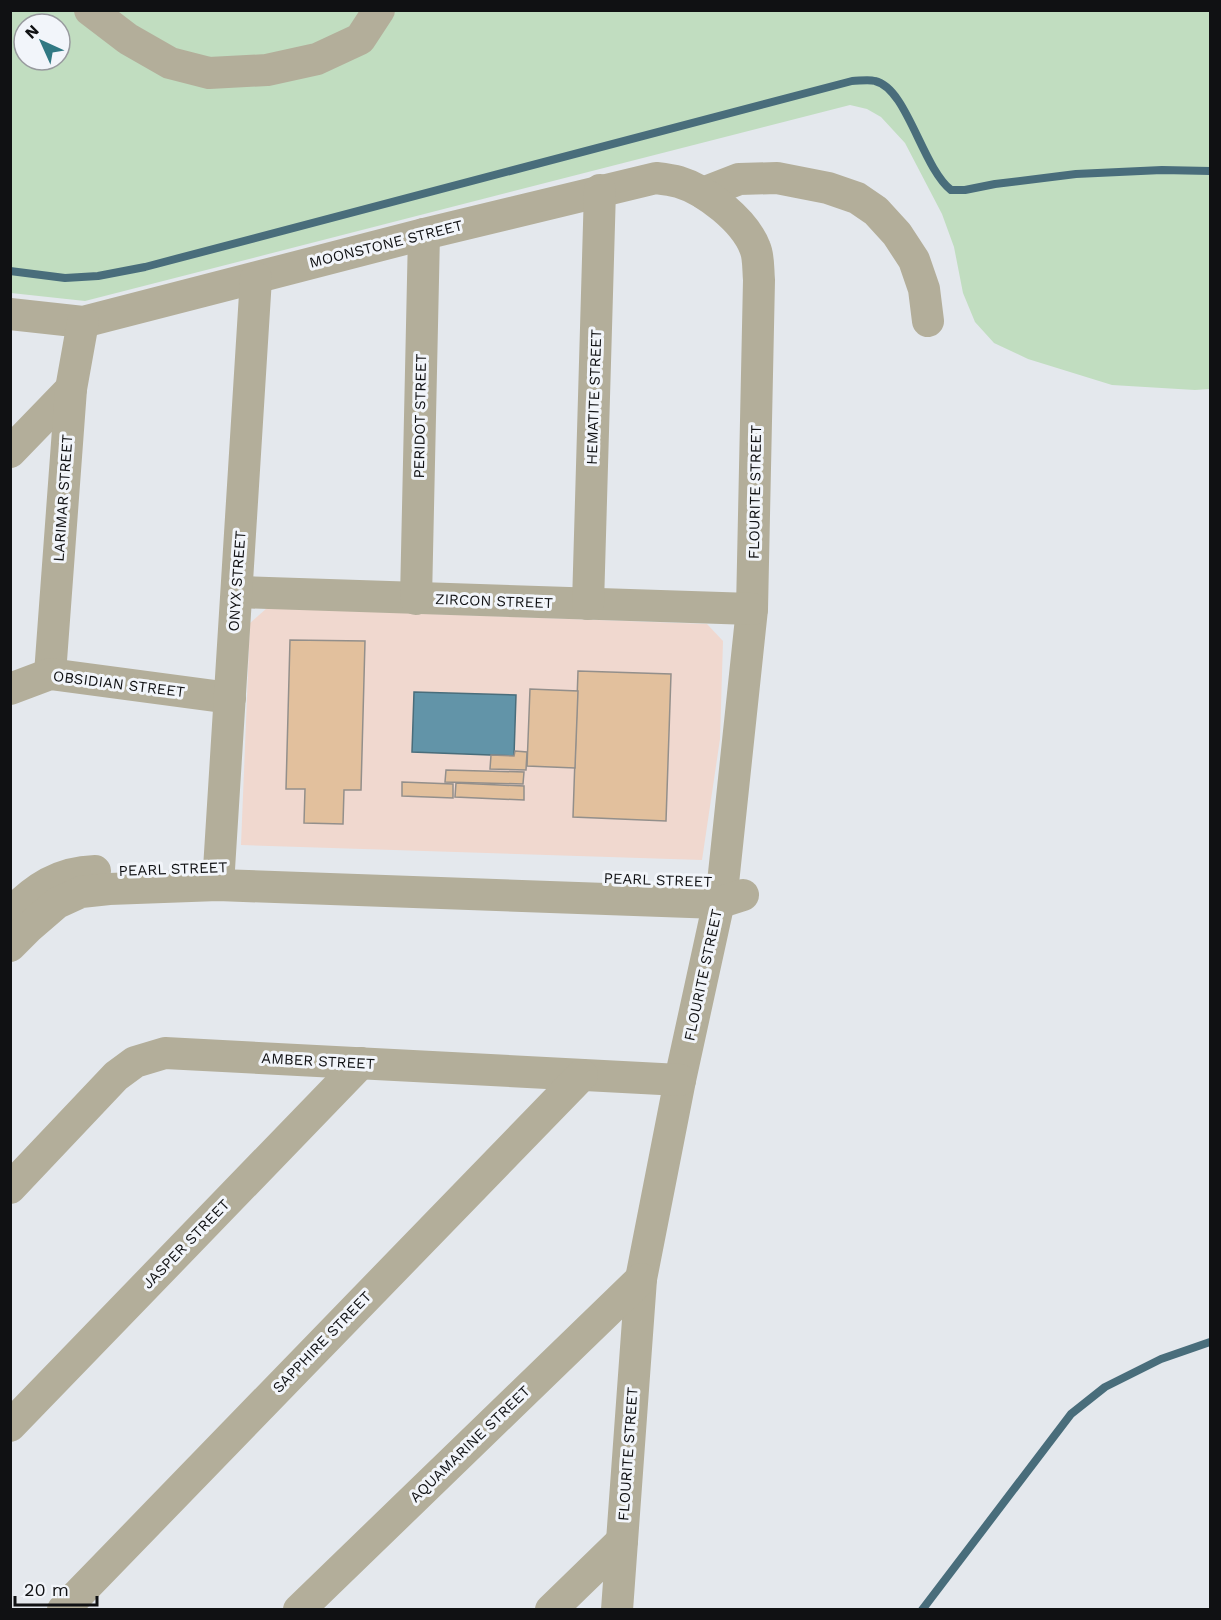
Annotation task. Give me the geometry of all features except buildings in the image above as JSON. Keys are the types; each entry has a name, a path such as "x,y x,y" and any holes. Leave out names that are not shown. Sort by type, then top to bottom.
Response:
{"street":[{"path":"90,10 128,39 170,63 209,73 267,70 317,59 360,39 379,10"},
{"name":"MOONSTONE STREET","path":"10,314 82,322 424,234 656,178 679,182 703,193 723,208 746,231"},
{"path":"703,193 739,180 777,178 828,188 857,198 876,211 897,234 914,260 924,289 928,321"},
{"name":"HEMATITE STREET","path":"588,604 600,190"},
{"name":"FLOURITE STREET","path":"617,1610 641,1279 720,893 752,609 759,280 756,249 746,231"},
{"name":"PERIDOT STREET","path":"416,599 424,234"},
{"name":"ONYX STREET","path":"219,875 256,278"},
{"name":"LARIMAR STREET","path":"50,674 71,389 82,322"},
{"path":"10,452 71,389"},
{"name":"ZIRCON STREET","path":"237,592 752,609"},
{"name":"OBSIDIAN STREET","path":"10,689 50,674 230,698"},
{"name":"PEARL STREET","path":"10,914 43,885 76,872 720,893"},
{"name":"PEARL STREET","path":"10,946 57,903 81,892 219,875"},
{"name":"AMBER STREET","path":"10,1188 116,1076 135,1062 165,1053 680,1080"},
{"name":"JASPER STREET","path":"10,1426 361,1063"},
{"name":"SAPPHIRE STREET","path":"63,1610 582,1075"},
{"name":"AQUAMARINE STREET","path":"299,1610 641,1279"},
{"path":"550,1610 622,1541"}],"shaded area":[{"path":"267,608 707,624 723,641 720,739 702,860 241,845 250,623"}],"green space":[{"path":"11,11 1210,11 1210,389 1112,385 1028,359 994,343 975,322 963,293 954,247 942,214 905,143 881,117 867,109 850,105 85,301 11,293"}],"water":[{"path":"414,692 516,695 514,756 412,752"}],"waterway":[{"path":"10,271 65,278 98,276 145,267 852,81 875,81 886,87 896,98 931,164 951,190 1076,174 1162,170 1210,171"},
{"path":"922,1610 1071,1414 1105,1387 1161,1359 1210,1342"}]}
